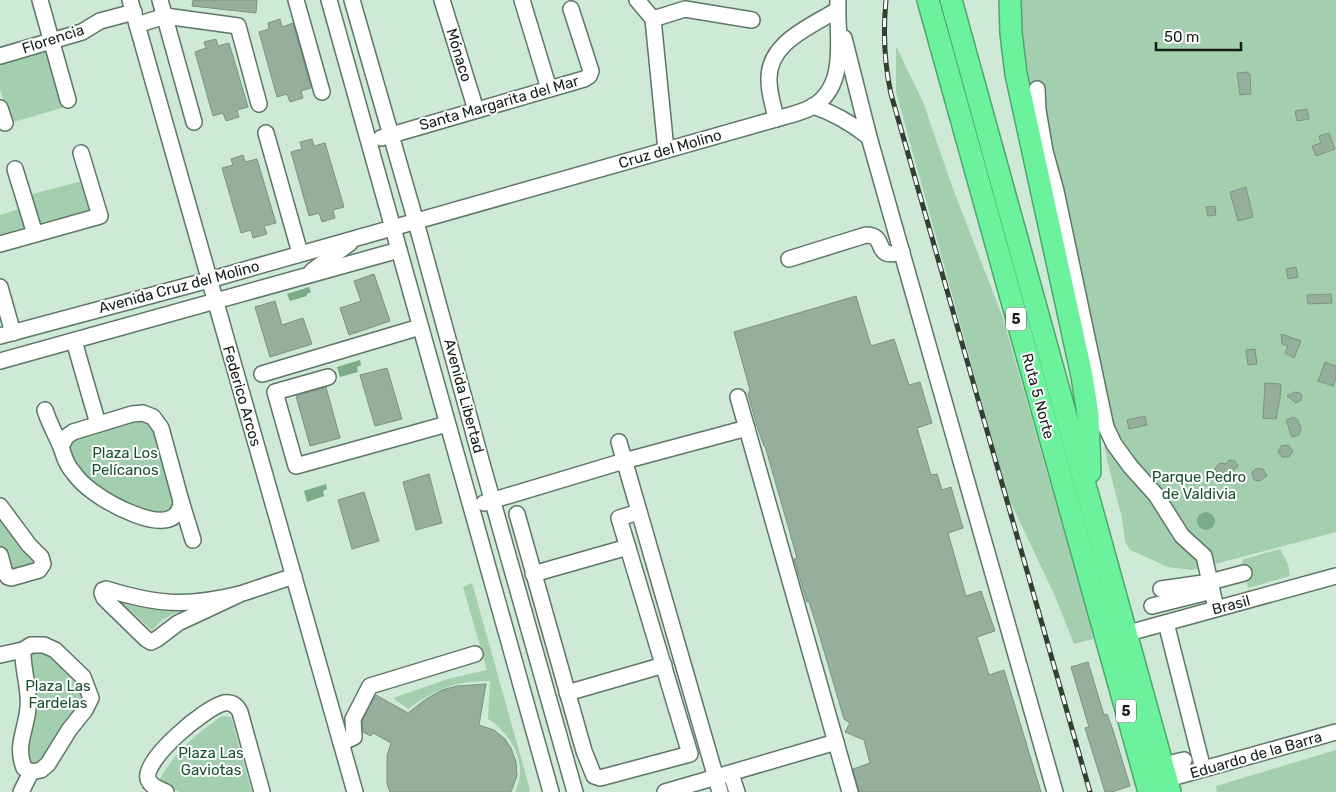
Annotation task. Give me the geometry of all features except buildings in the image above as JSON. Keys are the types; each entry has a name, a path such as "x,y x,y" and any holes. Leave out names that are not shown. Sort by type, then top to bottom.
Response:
{"highway":[{"name":"Ruta 5 Norte","path":"928,0 1105,638 1165,779"},
{"name":"Ruta 5 Norte","path":"952,0 1165,779"},
{"path":"1010,0 1011,33 1016,74 1082,376 1088,415 1090,502"}],"street":[{"path":"40,0 68,100"},
{"path":"160,0 194,122"},
{"path":"296,0 322,92"},
{"name":"Avenida Libertad","path":"329,0 551,792"},
{"name":"Avenida Libertad","path":"352,0 575,792"},
{"name":"Mónaco","path":"442,0 476,110"},
{"path":"522,0 549,89"},
{"path":"637,0 653,19 666,150"},
{"path":"776,119 769,81 770,69 779,49 838,5 869,137 1055,792"},
{"name":"Cruz del Molino","path":"416,222 776,119 813,106 827,93 838,68 840,49 838,5"},
{"name":"Santa Margarita del Mar","path":"369,140 589,76 591,71 572,8"},
{"path":"653,19 685,9 752,20"},
{"name":"Florencia","path":"0,56 82,32 100,21 134,12 165,16"},
{"name":"Federico Arcos","path":"134,12 355,792"},
{"path":"165,16 238,26 259,104"},
{"path":"1037,88 1038,110 1045,151 1056,191 1106,427 1114,444 1130,466 1156,495 1182,536 1204,556 1216,608"},
{"path":"813,106 834,113 850,122 869,137"},
{"path":"0,108 5,123"},
{"path":"266,133 300,254"},
{"path":"0,244 100,216 81,154"},
{"path":"15,169 35,234"},
{"name":"Avenida Cruz del Molino","path":"6,334 416,222"},
{"path":"789,259 866,235 872,235 878,240 886,254 892,255 902,252"},
{"name":"Avenida Cruz del Molino","path":"300,278 318,268 357,238"},
{"name":"Avenida Cruz del Molino","path":"0,361 399,250"},
{"path":"0,287 6,334"},
{"path":"262,374 420,327"},
{"path":"74,341 98,424"},
{"path":"328,376 275,392 296,466 447,424"},
{"path":"738,397 850,792"},
{"path":"45,410 50,426 61,447 63,458 73,473 91,491 112,505 156,520 171,518 179,511 181,501"},
{"path":"61,447 66,437 73,432 132,414 143,413 153,417 161,428 193,540"},
{"path":"471,506 624,461 747,428"},
{"path":"619,442 718,785"},
{"path":"0,506 29,545 41,557 43,564 39,570 11,578 5,573 0,555"},
{"path":"517,514 584,752 591,773 596,778 690,754 620,518 639,512"},
{"path":"533,574 628,547"},
{"path":"1152,606 1244,573"},
{"path":"240,594 196,603 179,603 148,601 106,589 102,593 104,598 151,642 157,640 178,623 240,594 294,576"},
{"name":"Brasil","path":"1126,634 1336,576"},
{"path":"1161,589 1211,586"},
{"path":"1166,623 1203,769"},
{"path":"0,655 23,650 31,645 44,645 55,650 83,677 91,698 85,710 69,730 48,764 41,770 31,772 24,768 19,756 28,706 27,686 22,661 23,650"},
{"path":"341,743 354,739 353,719 370,686 475,654"},
{"path":"567,693 664,665"},
{"path":"166,792 151,784 148,778 150,766 169,744 195,720 220,705 228,703 236,706 240,712 262,792"},
{"name":"Eduardo de la Barra","path":"1165,779 1336,732"},
{"path":"665,792 718,785 731,774 836,742"},
{"path":"21,792 31,772"},
{"path":"731,774 737,792"}],"green space":[{"name":"Parque Pedro de Valdivia","path":"1017,0 1336,0 1336,532 1192,570 1168,567 1130,550 1125,542 1122,518 1107,460 1023,69"},
{"path":"896,46 923,102 953,189 1003,318 1091,626 1093,639 1074,644 1055,596 1008,497 896,92"},
{"path":"48,49 65,107 10,123 0,89 0,63"},
{"path":"82,181 90,210 37,224 29,195"},
{"path":"26,207 31,227 0,236 0,215"},
{"name":"Plaza Los Pelícanos","path":"132,417 151,419 176,510 156,517 94,490 66,457 69,439"},
{"path":"0,519 40,562 14,574 7,569 0,546"},
{"path":"1280,549 1288,564 1290,576 1248,588 1242,563 1244,559"},
{"path":"472,583 529,792 515,792 519,782 520,771 516,751 497,725 488,719 490,681 466,683 437,691 408,709 393,698 448,679 487,670 463,587"},
{"path":"118,600 142,607 183,609 162,620 152,630"},
{"name":"Plaza Las Fardelas","path":"44,648 81,679 88,698 45,762 32,769 24,742 26,652"},
{"name":"Plaza Las Gaviotas","path":"222,716 231,717 252,792 180,792 161,783 160,779 172,760 195,736"},
{"path":"1336,750 1336,792 1217,792 1216,786"}],"shaded area":[{"path":"309,287 311,292 307,296 290,301 287,294"},
{"path":"360,360 361,365 357,367 358,372 340,377 337,367"},
{"path":"326,484 327,489 323,491 324,496 307,502 304,491"},
{"path":"1206,512 1212,515 1215,521 1212,527 1206,530 1200,527 1197,521 1200,515"}],"railway":[{"path":"886,0 885,47 891,94 1090,792"}]}
